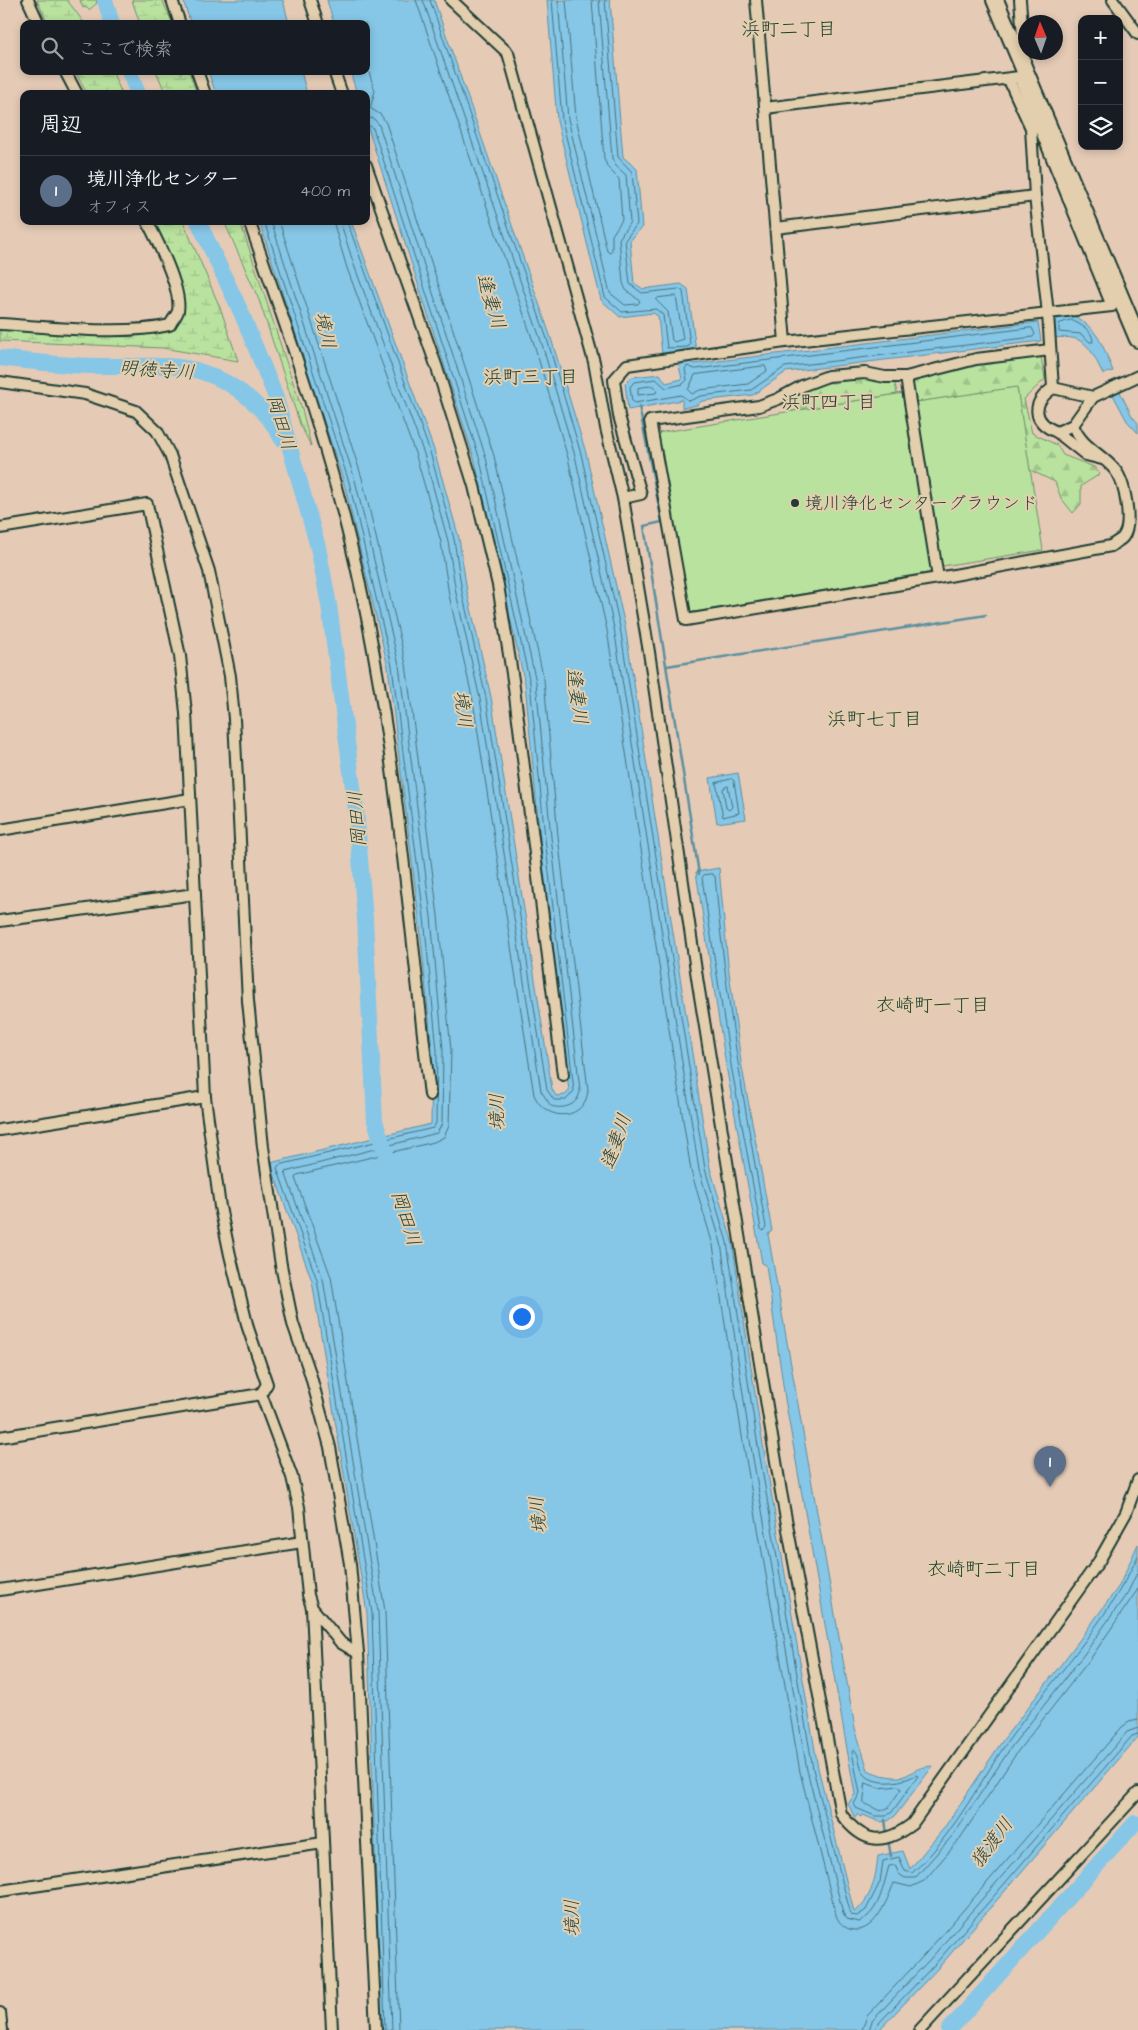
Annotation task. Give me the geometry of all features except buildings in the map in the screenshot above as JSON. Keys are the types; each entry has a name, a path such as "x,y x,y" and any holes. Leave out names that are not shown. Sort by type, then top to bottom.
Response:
{"main road":[{"path":"995,0 1138,339"}],"street":[{"path":"28,0 36,20"},
{"path":"172,0 179,20"},
{"path":"310,0 317,20"},
{"path":"451,0 508,53 594,362 606,428 623,498 649,652 698,984 781,1492 841,1814 851,1828 867,1838 883,1839 894,1836 912,1824 1099,1561 1126,1513 1138,1480"},
{"path":"756,0 785,342"},
{"path":"1020,0 1026,70"},
{"path":"1113,0 1138,34"},
{"path":"67,75 75,90"},
{"path":"198,75 204,90"},
{"path":"335,75 341,90"},
{"path":"623,498 641,494 620,416 614,380 627,365 785,342 1112,306 1019,77 1009,80 765,108"},
{"path":"1009,80 1031,128 1035,196 1048,314 1053,388"},
{"path":"370,176 437,368 474,486 498,585 513,680 563,1074"},
{"path":"776,228 1035,196"},
{"path":"0,324 124,329 157,328 170,325 178,310 177,297 173,281 149,225"},
{"path":"250,225 307,392 339,496 372,650 391,766 430,1095"},
{"path":"1050,350 976,359 906,377 865,373 828,376 759,406 650,421 686,620 938,578 1111,546 1123,537 1128,524 1124,488 1116,470 1077,438 1073,425"},
{"path":"1057,432 1073,425 1093,397 1138,376"},
{"path":"906,377 938,578"},
{"path":"0,382 85,394 129,408 146,419 156,431 170,455 209,571 230,676 248,1001 263,1147 281,1265 293,1324 310,1373 330,1447 350,1564 358,1653 376,2030"},
{"path":"1093,397 1053,388 1041,396 1037,408 1038,419 1046,428 1057,432 1086,455 1103,459"},
{"path":"0,528 147,504 180,656 186,713 205,1097 220,1207 230,1255 248,1328 267,1384 261,1394 0,1437"},
{"path":"0,830 190,799"},
{"path":"0,921 195,894"},
{"path":"0,1130 205,1097"},
{"path":"261,1394 292,1478 308,1595 312,1608 332,2030"},
{"path":"0,1590 302,1542"},
{"path":"312,1608 322,1623 341,1642 358,1653"},
{"path":"920,2030 1138,1793"},
{"path":"0,1891 323,1843"},
{"path":"0,2014 2,2030"}],"green space":[{"path":"37,0 67,0 82,20 46,20"},
{"path":"80,0 96,0 97,3 89,10 86,7 83,8"},
{"path":"132,0 162,0 171,20 139,20"},
{"path":"77,75 114,75 120,90 85,90"},
{"path":"158,75 190,75 196,90 164,90"},
{"path":"155,225 185,225 221,310 238,361 163,348 0,341 0,327 170,325 178,311 165,247"},
{"path":"226,225 241,225 303,413 311,446 300,424 259,300"},
{"name":"境川浄化センターグラウンド","path":"1040,351 1045,379 1024,399 1032,433 1057,445 1063,455 1094,467 1100,474 1081,486 1081,504 1073,513 1061,498 1055,482 1030,470 1017,387 916,402 910,376"},
{"path":"828,376 891,377 895,383 897,394 792,411 786,405 786,395"},
{"path":"1017,386 1043,550 942,566 916,402"},
{"name":"境川浄化センターグラウンド","path":"903,393 933,572 688,613 657,433"}],"water":[{"path":"183,0 283,0 288,20 190,20"},
{"path":"327,0 434,0 551,338 586,453 625,626 710,1168 732,1241 761,1433 818,1768 854,1912 865,1901 872,1887 878,1856 903,1851 910,1869 944,1828 1003,1740 1119,1586 1138,1544 1138,1737 940,1966 879,2030 381,2030 367,1613 312,1281 270,1163 431,1124 432,1051 419,918 388,667 344,483 260,225 352,225 434,450 459,538 467,591 491,697 552,1089 556,1096 565,1095 569,1091 540,839 525,684 475,461 370,134 370,90 356,90 351,75 370,75 370,20 333,20"},
{"path":"547,0 610,0 623,157 637,169 642,227 630,241 634,283 643,289 681,284 688,289 696,351 662,355 658,316 653,313 620,317 601,300 557,121"},
{"path":"209,75 302,75 306,90 215,90"},
{"path":"1072,315 1081,320 1094,332 1113,371 1103,374 1090,350 1080,341 1065,337 1054,338 1053,320"},
{"path":"1038,322 1041,341 786,372 753,395 702,401 697,405 682,408 682,400 628,410 625,384 632,377 660,374 666,383 682,379 678,361 691,361 694,364"},
{"path":"1119,390 1132,416 1138,423 1138,433 1127,421 1112,393"},
{"path":"738,773 746,819 717,823 710,778"},
{"path":"719,868 728,964 741,1062 772,1231 768,1234 855,1728 868,1770 877,1774 898,1777 933,1766 895,1816 888,1821 880,1822 863,1815 860,1817 858,1814 855,1818 848,1804 855,1794 785,1399 766,1265 762,1263 726,1066 696,872"}],"waterway":[{"name":"岡田川","path":"105,0 111,20"},
{"name":"岡田川","path":"131,75 136,90"},
{"name":"岡田川","path":"200,225 241,312 275,395 318,547 329,605 356,810 365,919 375,1121 387,1158"},
{"name":"明徳寺川","path":"0,358 74,365 165,366 202,372 227,383 249,398 268,417 282,439"},
{"path":"639,406 662,522 644,526 699,874"},
{"path":"667,666 986,615"},
{"path":"885,1820 887,1834"},
{"path":"949,2030 1135,1823"},
{"path":"888,1840 891,1856"}],"place":[{"name":"境川浄化センターグラウンド","path":"795,503"},
{"name":"境川浄化センター","path":"1050,1487"}],"district":[{"name":"浜町二丁目","path":"789,28"},
{"name":"浜町三丁目","path":"531,376"},
{"name":"浜町四丁目","path":"829,401"},
{"name":"浜町七丁目","path":"875,718"},
{"name":"衣崎町一丁目","path":"933,1004"},
{"name":"衣崎町二丁目","path":"984,1568"}],"water label":[{"name":"逢妻川","path":"492,301"},
{"name":"境川","path":"326,330"},
{"name":"逢妻川","path":"578,696"},
{"name":"境川","path":"464,709"},
{"name":"境川","path":"496,1112"},
{"name":"逢妻川","path":"615,1141"},
{"name":"境川","path":"537,1515"},
{"name":"猿渡川","path":"991,1842"},
{"name":"境川","path":"571,1918"}]}
